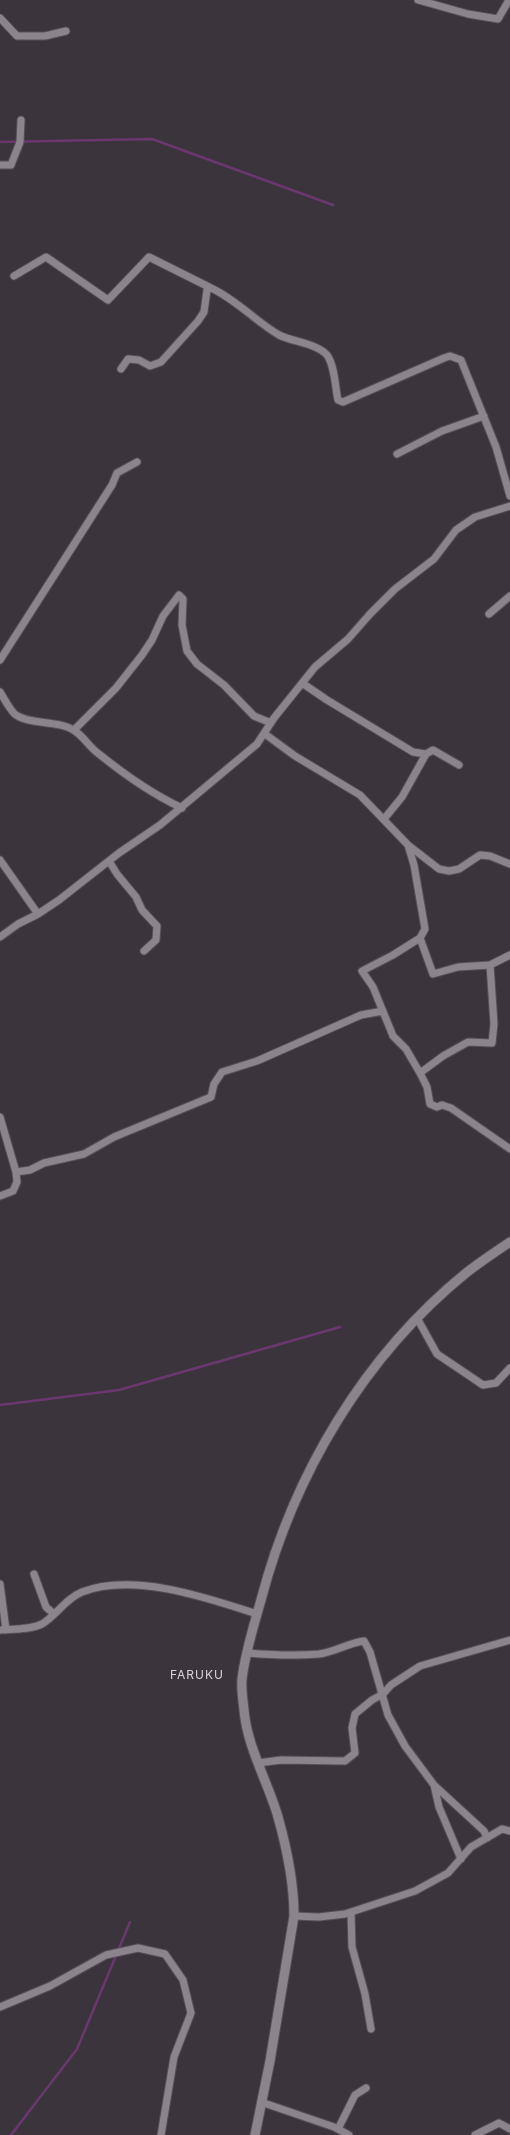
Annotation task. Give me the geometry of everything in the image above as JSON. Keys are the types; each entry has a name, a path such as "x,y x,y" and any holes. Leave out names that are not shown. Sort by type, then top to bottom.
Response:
{"street":[{"path":"418,0 468,14 498,19 509,0"},
{"path":"0,18 17,36 45,36 66,31"},
{"path":"0,165 11,165 18,151 21,120"},
{"path":"14,276 46,257 108,300 149,256 234,301 280,335 318,349 327,356 332,367 338,400 343,402 358,398 428,364 450,356 461,360 507,473 510,496"},
{"path":"121,369 128,359 139,360 150,366 161,362 198,321 204,312 207,290 211,288"},
{"path":"398,454 442,431 484,416"},
{"path":"0,660 112,485 117,473 137,462"},
{"path":"0,937 18,924 38,914 182,808 257,744 302,683 316,667 348,640 384,599 434,559 456,530 475,517 510,506"},
{"path":"74,730 116,688 142,655 152,640 163,616 180,595 183,599 182,626 187,651 197,664 224,685 254,716 271,724"},
{"path":"489,614 510,596"},
{"path":"302,683 327,700 413,752 426,754"},
{"path":"0,692 14,714 24,718 41,720 74,730 98,753 120,770 159,797 182,808"},
{"path":"265,734 294,756 360,795 408,845 439,869 449,872 459,869 480,855 490,856 510,864"},
{"path":"384,820 402,797 426,754 433,750 459,765"},
{"path":"408,845 414,865 425,929 420,938 393,955 362,971 373,987 393,1036 406,1049 420,1072 427,1087 430,1104 437,1107 442,1105 451,1108 510,1149"},
{"path":"0,860 38,914"},
{"path":"109,861 117,874 136,896 142,910 157,926 156,940 144,951"},
{"path":"420,938 433,974 458,967 490,965 510,955"},
{"path":"420,1072 443,1056 468,1042 492,1043 494,1024 490,965"},
{"path":"16,1172 30,1170 44,1163 84,1154 114,1137 210,1097 214,1084 222,1072 257,1061 361,1015 382,1011"},
{"path":"0,1117 16,1172 17,1182 13,1191 0,1196"},
{"path":"255,2135 260,2102 270,2061 294,1916 294,1892 278,1818 258,1763 244,1713 242,1680 257,1614 273,1556 303,1482 336,1422 364,1381 417,1318 466,1273 510,1242"},
{"path":"417,1318 437,1354 483,1385 496,1383 510,1368"},
{"path":"34,1574 46,1607 54,1614"},
{"path":"0,1584 3,1630 30,1628 41,1624 68,1600 82,1592 111,1586 141,1586 173,1591 224,1603 257,1614"},
{"path":"258,1763 281,1760 345,1761 355,1752 352,1728 355,1714 372,1700 383,1694 391,1685 420,1666 510,1640"},
{"path":"248,1653 270,1655 320,1654 338,1650 354,1643 364,1642 370,1652 388,1715 405,1746 434,1785 484,1831 487,1838"},
{"path":"434,1785 439,1806 461,1859"},
{"path":"294,1916 319,1918 351,1912 415,1891 441,1878 456,1866 471,1847 502,1830 510,1830"},
{"path":"351,1912 352,1947 365,1994 371,2029"},
{"path":"0,2007 50,1986 106,1955 138,1948 165,1954 183,1980 191,2013 174,2057 161,2135"},
{"path":"338,2129 355,2095 366,2088"},
{"path":"260,2102 338,2129 349,2135"},
{"path":"475,2135 499,2123 510,2129"}],"waterway":[{"path":"0,142 152,139 333,205"},
{"path":"0,1405 119,1390 340,1327"},
{"path":"11,2135 77,2049 130,1922"}],"district":[{"name":"FARUKU","path":"197,1675"}]}
